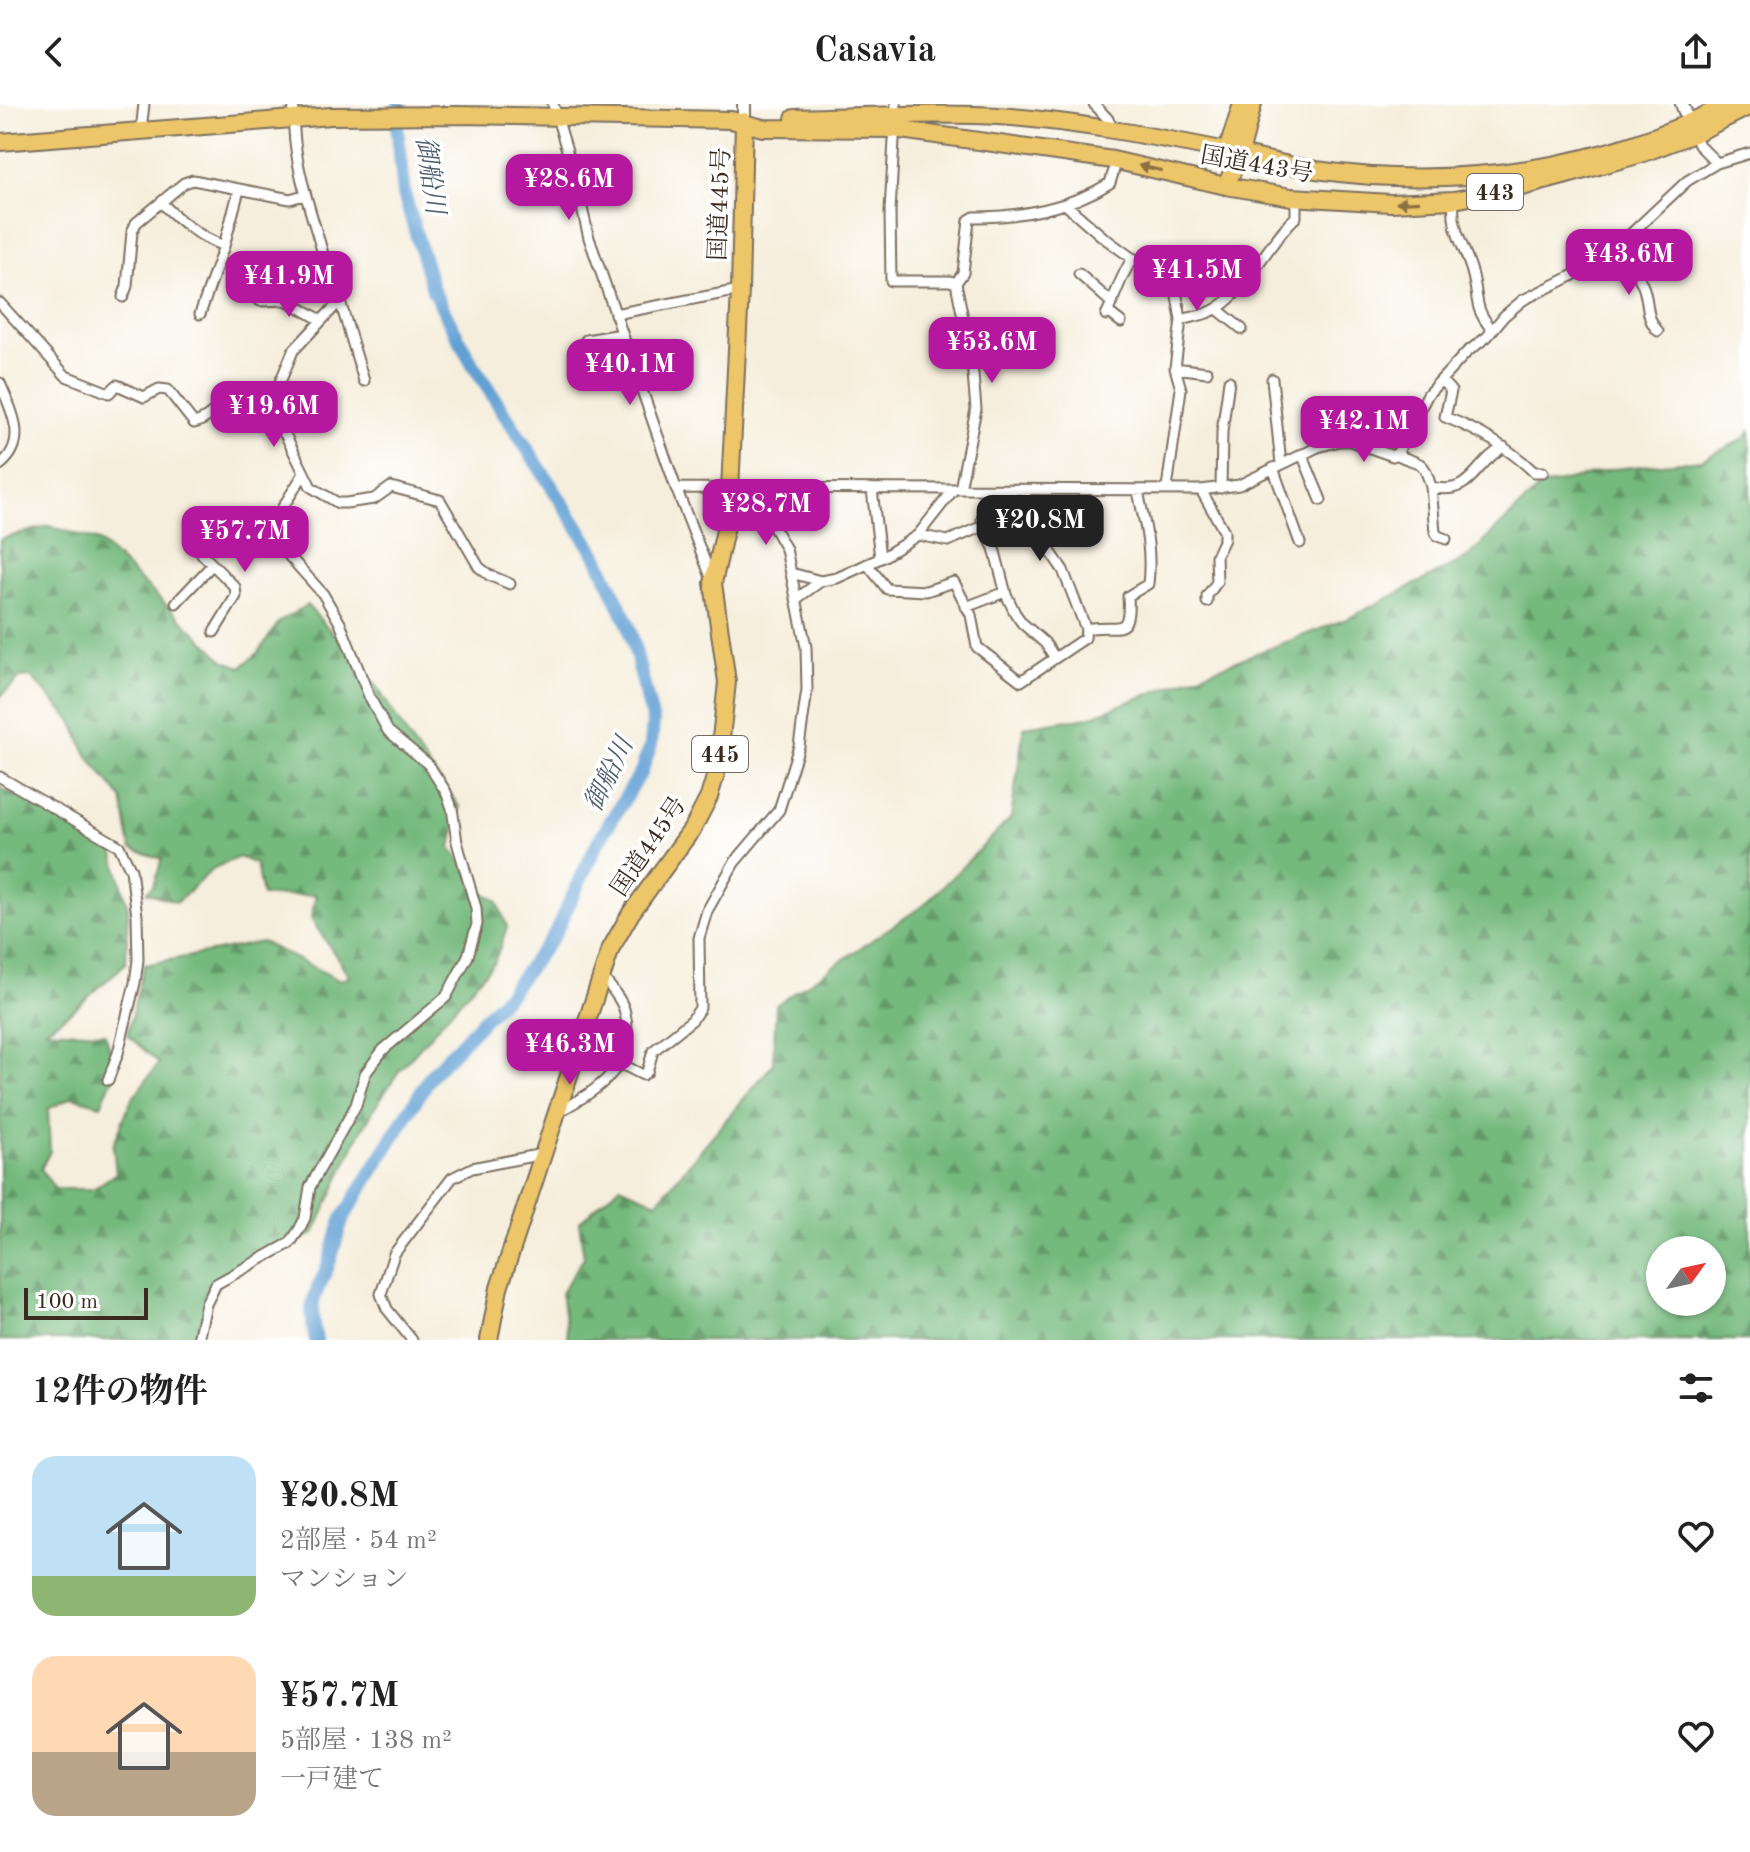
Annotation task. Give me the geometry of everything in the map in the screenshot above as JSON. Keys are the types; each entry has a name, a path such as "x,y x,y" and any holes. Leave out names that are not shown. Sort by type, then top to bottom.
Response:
{"highway":[{"path":"1226,186 1242,104"},
{"path":"1234,153 1253,104"},
{"name":"国道443号","path":"0,142 141,131 293,112 331,116 555,111 637,117 744,112 1012,117 1114,131 1314,170 1378,176 1451,175 1483,174 1580,160 1692,128 1727,104"},
{"name":"国道443号","path":"895,116 1226,186 1296,197 1391,203 1454,200 1518,188 1582,171 1641,154 1692,128 1750,106"},
{"name":"国道445号","path":"489,1340 499,1288 611,948 631,913 693,828 709,797 718,767 727,682 713,583 726,526 730,489 740,290 744,112"},
{"path":"1113,160 1114,131"},
{"path":"1338,201 1341,173"},
{"path":"1451,175 1454,200"}],"street":[{"path":"141,131 144,104"},
{"path":"1094,104 1114,131"},
{"path":"1682,104 1699,145 1717,163"},
{"path":"555,111 589,238 676,488 713,583"},
{"path":"293,112 304,195 327,266 339,288 340,301 364,381"},
{"path":"895,116 890,212 891,281 956,283"},
{"path":"1396,454 1428,394 1504,316 1523,300 1570,277 1620,244 1676,190 1717,163 1750,153"},
{"path":"796,599 821,581 837,578 880,558 918,535 957,489 965,472 976,399 956,283 963,273 971,218 1008,215 1065,204 1110,183 1113,160"},
{"path":"531,167 551,182 574,174"},
{"path":"123,297 127,286 132,232 140,220 188,181 290,199 304,195"},
{"path":"200,314 224,246 239,190"},
{"path":"1181,320 1217,309 1250,275 1285,226 1296,217 1296,197"},
{"path":"1454,200 1452,216 1455,234 1470,266 1480,317 1492,330"},
{"path":"161,202 204,239 224,246"},
{"path":"1065,204 1103,237 1170,278 1178,294 1181,320 1175,368 1181,389 1167,488"},
{"path":"1620,244 1642,284 1647,298 1647,313 1658,331"},
{"path":"1109,310 1121,274 1133,258"},
{"path":"1079,274 1121,322"},
{"path":"615,314 740,290"},
{"path":"260,301 286,300 321,320"},
{"path":"268,411 293,351 340,301"},
{"path":"0,303 66,376 83,384 109,393 117,385 144,397 159,389 168,390 194,423 202,421 231,394 243,396 268,411 286,436 311,487 338,503 374,499 391,487 440,500 479,567 510,584"},
{"path":"1217,309 1242,329"},
{"path":"586,340 622,334"},
{"path":"1175,368 1207,372"},
{"path":"1272,379 1277,466 1300,543"},
{"path":"1441,380 1451,391 1445,417 1504,447 1526,462 1534,472 1543,472"},
{"path":"1221,488 1222,432 1229,381"},
{"path":"0,383 17,423 17,434 9,457 0,465"},
{"path":"676,488 1201,490 1253,479 1328,443 1350,441 1385,454 1418,461 1422,465 1431,487 1435,532 1446,539"},
{"path":"1431,487 1455,490 1493,453 1504,447"},
{"path":"1302,454 1321,500"},
{"path":"198,1340 206,1304 216,1284 290,1243 299,1230 305,1218 310,1187 356,1105 365,1074 383,1050 446,997 468,956 477,924 476,908 446,792 428,764 388,731 369,696 340,623 323,594 273,538 271,526 303,475"},
{"path":"872,489 880,558"},
{"path":"619,1063 643,1075 647,1072 653,1051 692,1020 700,1008 699,938 707,911 734,863 779,810 788,790 799,746 807,690 806,647 786,549 774,528 768,490"},
{"path":"1201,490 1224,531 1224,539 1216,556 1217,582 1207,596 1207,602"},
{"path":"867,564 887,589 926,591 954,582 971,615 977,647 1018,681 1085,638 1086,629 1063,570 1031,523 1025,491"},
{"path":"1086,629 1124,625 1130,615 1128,596 1148,584 1150,546 1138,491"},
{"path":"918,535 948,541 983,522 994,548 1005,592 1022,623 1034,631 1055,658"},
{"path":"214,632 236,596 235,587 202,554 204,545 247,528 271,526"},
{"path":"176,603 212,565"},
{"path":"791,573 821,581"},
{"path":"966,607 1005,592"},
{"path":"0,777 119,846 131,870 137,916 138,960 118,1053 108,1080"},
{"path":"558,1112 599,1087 614,1072 625,1053 625,1010 602,975"},
{"path":"412,1340 387,1309 381,1294 394,1254 452,1178 472,1168 543,1154"}],"green space":[{"path":"1750,431 1750,1340 568,1340 561,1293 584,1257 579,1222 620,1186 657,1202 773,1064 776,1005 925,904 1011,818 1024,727 1089,717 1349,618 1467,558 1540,487 1613,469 1701,460 1744,439"},
{"path":"49,526 99,541 225,661 241,667 258,653 279,622 307,605 377,687 412,743 460,807 451,847 479,889 497,901 507,927 495,961 399,1071 374,1109 314,1234 223,1273 192,1340 0,1340 0,788 40,806 112,847 128,908 126,963 75,1009 45,1030 105,1033 116,1070 101,1105 72,1097 48,1109 50,1151 41,1169 55,1189 93,1189 116,1173 113,1146 131,1100 159,1063 127,1035 144,965 262,942 339,980 350,977 311,919 316,895 262,896 256,864 239,857 214,868 177,902 146,892 154,885 162,859 131,849 122,799 87,755 72,721 31,677 20,678 0,697 0,539"}],"waterway":[{"name":"御船川","path":"316,1340 313,1302 343,1218 432,1074 510,992 554,935 598,842 641,772 651,745 653,722 629,626 596,555 471,362 433,290 404,194 397,125 399,104"}]}
